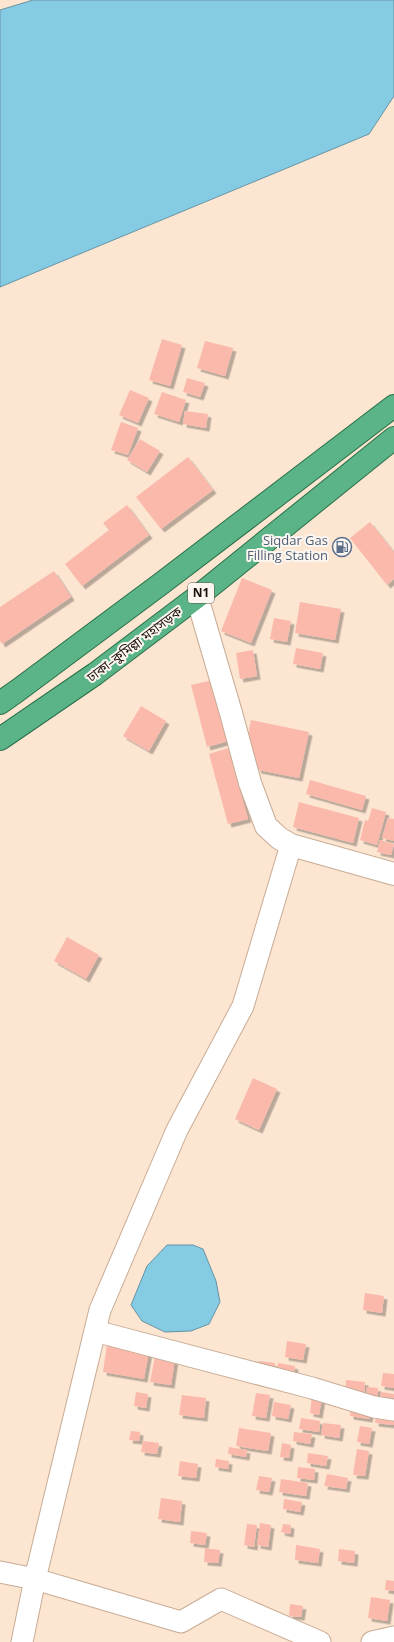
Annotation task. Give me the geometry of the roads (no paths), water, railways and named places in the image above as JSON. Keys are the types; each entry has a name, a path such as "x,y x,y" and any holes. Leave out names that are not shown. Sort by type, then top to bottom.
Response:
{"highway":[{"name":"N1","path":"0,702 17,692 168,579 394,406"},
{"name":"ঢাকা–কুমিল্লা মহাসড়ক","path":"0,739 95,674 197,597 394,438"}],"street":[{"path":"197,597 250,783 266,826 279,838 291,845 394,874"},
{"path":"22,1642 35,1579 100,1310 177,1130 242,1006 291,845"},
{"path":"95,1331 312,1388 374,1407 394,1410"},
{"path":"0,1572 35,1579 181,1622 221,1599 320,1642"},
{"path":"372,1642 394,1637"}],"water":[{"path":"33,0 394,0 394,96 369,134 0,287 0,10"},
{"path":"167,1245 193,1245 203,1249 216,1281 220,1302 209,1324 191,1331 165,1332 142,1321 131,1305 147,1266"}],"place":[{"name":"Siqdar Gas Filling Station","path":"342,547"}]}
